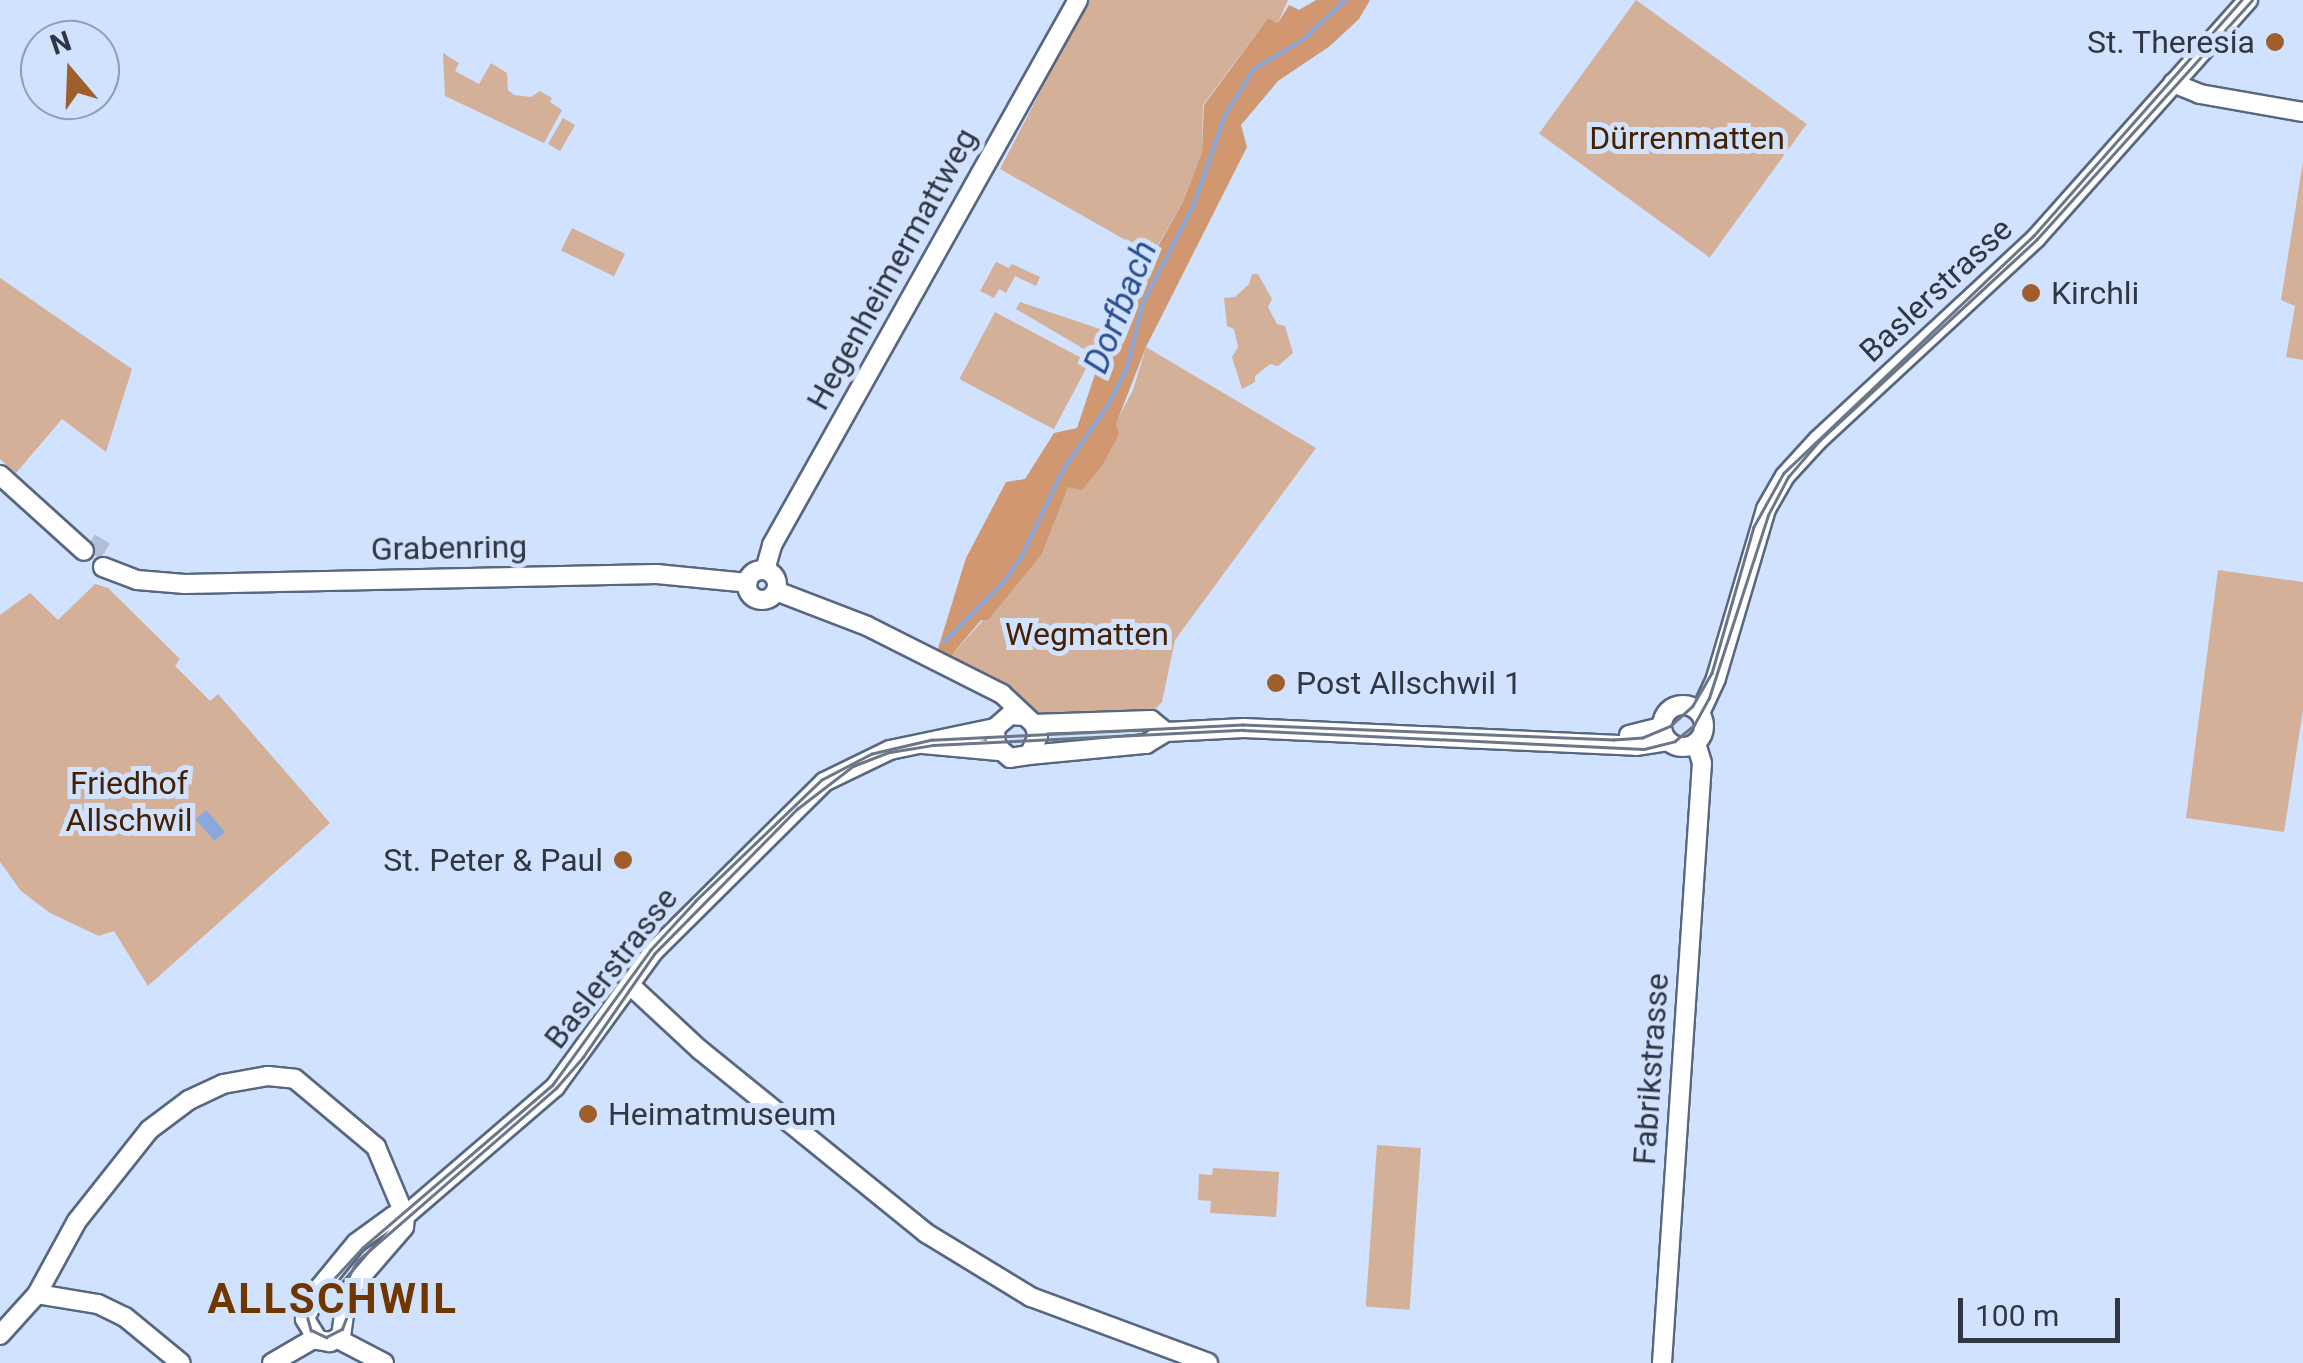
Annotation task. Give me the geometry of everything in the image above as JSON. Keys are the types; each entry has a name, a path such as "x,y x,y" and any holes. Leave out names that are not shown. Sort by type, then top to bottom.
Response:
{"street":[{"name":"Hegenheimermattweg","path":"764,570 779,532 1078,0"},
{"name":"Baslerstrasse","path":"1694,710 1722,655 1766,508 1785,476 1818,440 2036,238 2248,0"},
{"path":"2173,83 2200,94 2303,112"},
{"path":"0,475 83,545"},
{"name":"Grabenring","path":"107,561 152,582 657,574 748,583"},
{"path":"776,591 776,578 764,570 753,573 749,592 758,599 776,591 867,626 1002,694 1029,720 1038,740 1029,755"},
{"path":"986,688 999,751 1010,758 1146,744 1166,732 1286,728 1636,746 1678,740 1704,732 1694,710 1668,712 1678,740"},
{"path":"996,726 1010,715 1029,720 1152,720 1166,732"},
{"name":"Baslerstrasse","path":"405,1216 555,1087 630,985 698,903 824,782 872,755 996,726"},
{"name":"Fabrikstrasse","path":"1662,1363 1698,779 1678,740"},
{"name":"Baslerstrasse","path":"922,744 999,751"},
{"path":"630,985 700,1050 926,1233 1030,1297 1208,1363"},
{"path":"0,1335 38,1294 88,1205 166,1114 210,1090 245,1078 295,1079 376,1146 405,1216 399,1237 347,1294 328,1340 331,1363"},
{"path":"384,1363 307,1328 307,1309 332,1270 376,1226 393,1216 405,1216"},
{"path":"38,1294 98,1304 125,1317 181,1363"},
{"path":"272,1363 328,1340"}],"green space":[{"path":"1088,0 1288,0 1278,23 1268,18 1203,105 1202,152 1183,202 1152,255 1000,169"},
{"name":"Dürrenmatten","path":"1636,0 1807,124 1710,258 1539,133"},
{"path":"443,53 459,63 455,71 479,84 491,63 507,73 508,90 514,95 531,97 540,91 552,98 550,102 562,110 544,143 445,96"},
{"path":"563,118 575,125 560,151 548,144"},
{"path":"2303,161 2303,360 2286,357 2295,306 2281,300"},
{"path":"572,228 625,254 614,276 561,250"},
{"path":"996,262 1009,268 1012,264 1040,277 1036,286 1015,276 1006,293 999,289 994,298 980,291"},
{"path":"1252,274 1258,274 1272,299 1268,307 1277,324 1285,326 1293,353 1278,366 1270,364 1255,376 1255,382 1242,389 1232,357 1238,347 1234,329 1227,326 1224,298 1235,297 1249,284"},
{"path":"0,278 132,369 106,452 62,419 16,473 0,459"},
{"path":"1020,302 1106,331 1094,355 1016,309"},
{"path":"995,312 1089,362 1054,429 959,379"},
{"name":"Wegmatten","path":"1146,347 1316,448 1175,640 1162,702 1145,720 1034,724 953,670 950,657 1042,554 1068,486 1115,424 1133,390"},
{"path":"2218,570 2303,582 2303,710 2284,832 2186,818"},
{"name":"Friedhof Allschwil","path":"95,584 108,588 180,659 175,666 210,701 218,694 330,823 148,986 114,931 99,936 50,913 21,891 0,862 0,615 30,593 58,620"},
{"path":"1377,1145 1421,1148 1410,1310 1366,1307"},
{"path":"1213,1168 1279,1172 1276,1217 1210,1213 1211,1201 1198,1200 1199,1174 1212,1175"}],"shaded area":[{"path":"1316,0 1370,0 1359,19 1330,46 1278,81 1241,125 1247,147 1146,347 1116,424 1119,434 1103,464 1082,490 1068,487 1042,554 988,620 981,620 950,657 936,655 966,558 1006,482 1025,479 1054,433 1077,428 1095,374 1108,363 1131,290 1128,280 1153,255 1183,202 1202,152 1204,105 1268,18 1278,23 1289,5 1299,10"}],"water":[{"path":"206,810 225,832 214,841 195,819"}],"waterway":[{"name":"Dorfbach","path":"944,642 1002,584 1021,558 1063,470 1108,405 1127,368 1143,303 1194,204 1225,115 1254,69 1304,39 1345,0"}],"tunnel":[{"path":"90,542 112,555"}],"tram line":[{"path":"2242,0 2034,236 1784,473 1754,527 1712,673 1692,707 1671,726 1643,738 1614,740 1243,725 932,740 872,754 822,780 696,901 651,950 553,1085 363,1248 316,1299 307,1315 311,1330 326,1337 342,1329 347,1316 344,1286 356,1262 556,1088 583,1057 654,954 797,809 853,766 890,752 933,745 1243,730 1644,749 1675,741 1694,725 1709,698 1768,515 1788,477 1819,441 2037,239 2252,0"}],"place":[{"name":"St. Theresia","path":"2275,42"},
{"name":"Kirchli","path":"2031,293"},
{"name":"Post Allschwil 1","path":"1276,683"},
{"name":"St. Peter & Paul","path":"623,860"},
{"name":"Heimatmuseum","path":"588,1114"}],"district":[{"name":"ALLSCHWIL","path":"333,1299"}]}
